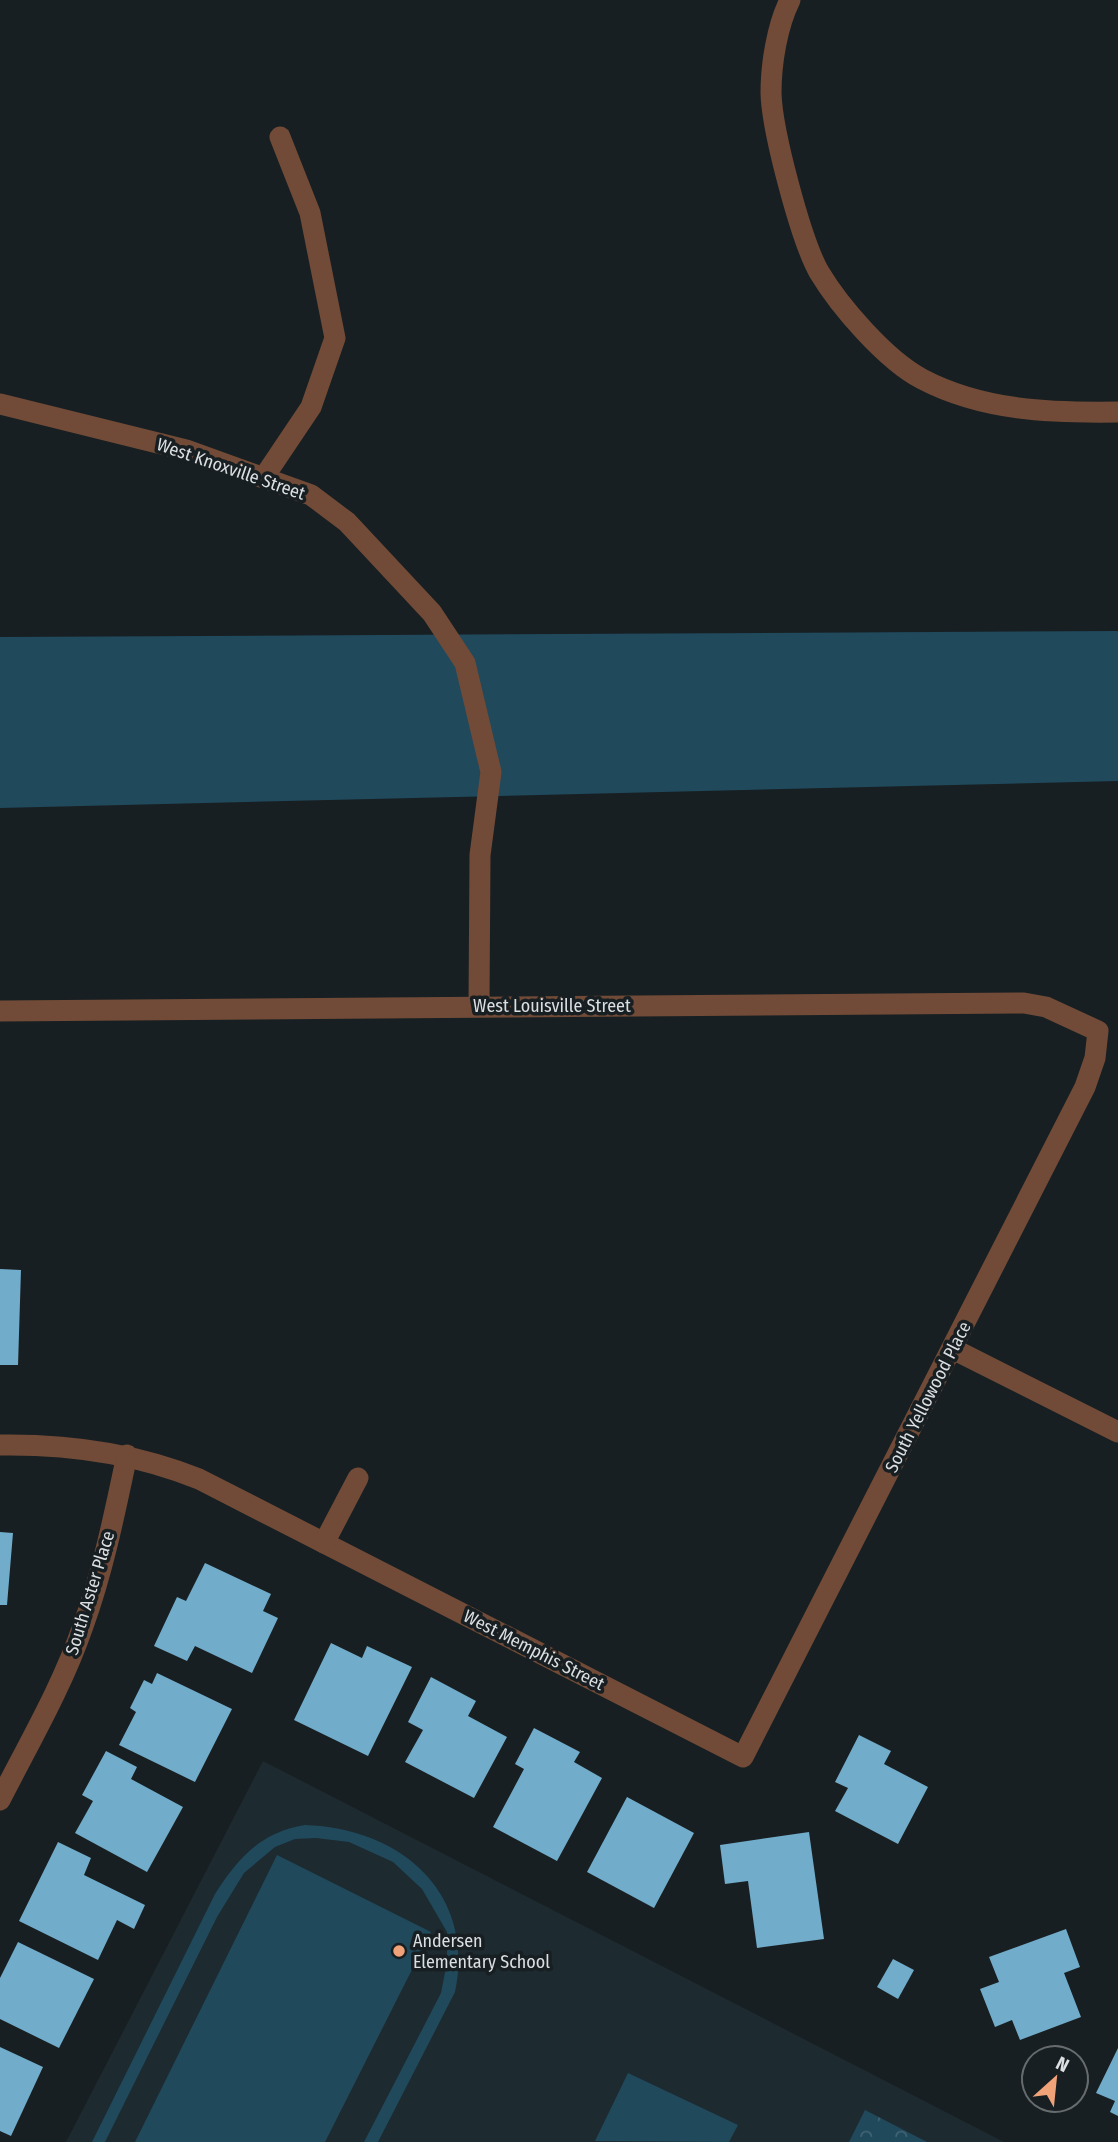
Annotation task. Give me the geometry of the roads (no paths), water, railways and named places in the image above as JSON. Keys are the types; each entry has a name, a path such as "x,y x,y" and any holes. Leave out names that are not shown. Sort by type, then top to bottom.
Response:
{"street":[{"path":"790,0 775,54 771,94 780,146 801,225 819,271 846,309 880,345 919,378 963,397 1019,409 1118,412"},
{"path":"264,477 311,407 335,338 310,213 280,137"},
{"name":"West Knoxville Street","path":"0,404 186,450 311,495 347,522 432,613 465,663 491,772 480,855 479,1006"},
{"name":"West Louisville Street","path":"0,1011 1024,1003 1046,1007 1098,1031"},
{"name":"South Yellowood Place","path":"743,1757 1085,1087 1095,1058 1098,1031"},
{"path":"953,1349 1118,1432"},
{"name":"West Memphis Street","path":"0,1445 72,1447 127,1455 164,1465 199,1479 743,1757"},
{"name":"South Aster Place","path":"0,1800 55,1692 83,1626 114,1518 127,1455"},
{"path":"324,1543 358,1478"}],"place":[{"name":"Andersen Elementary School","path":"399,1951"}]}
